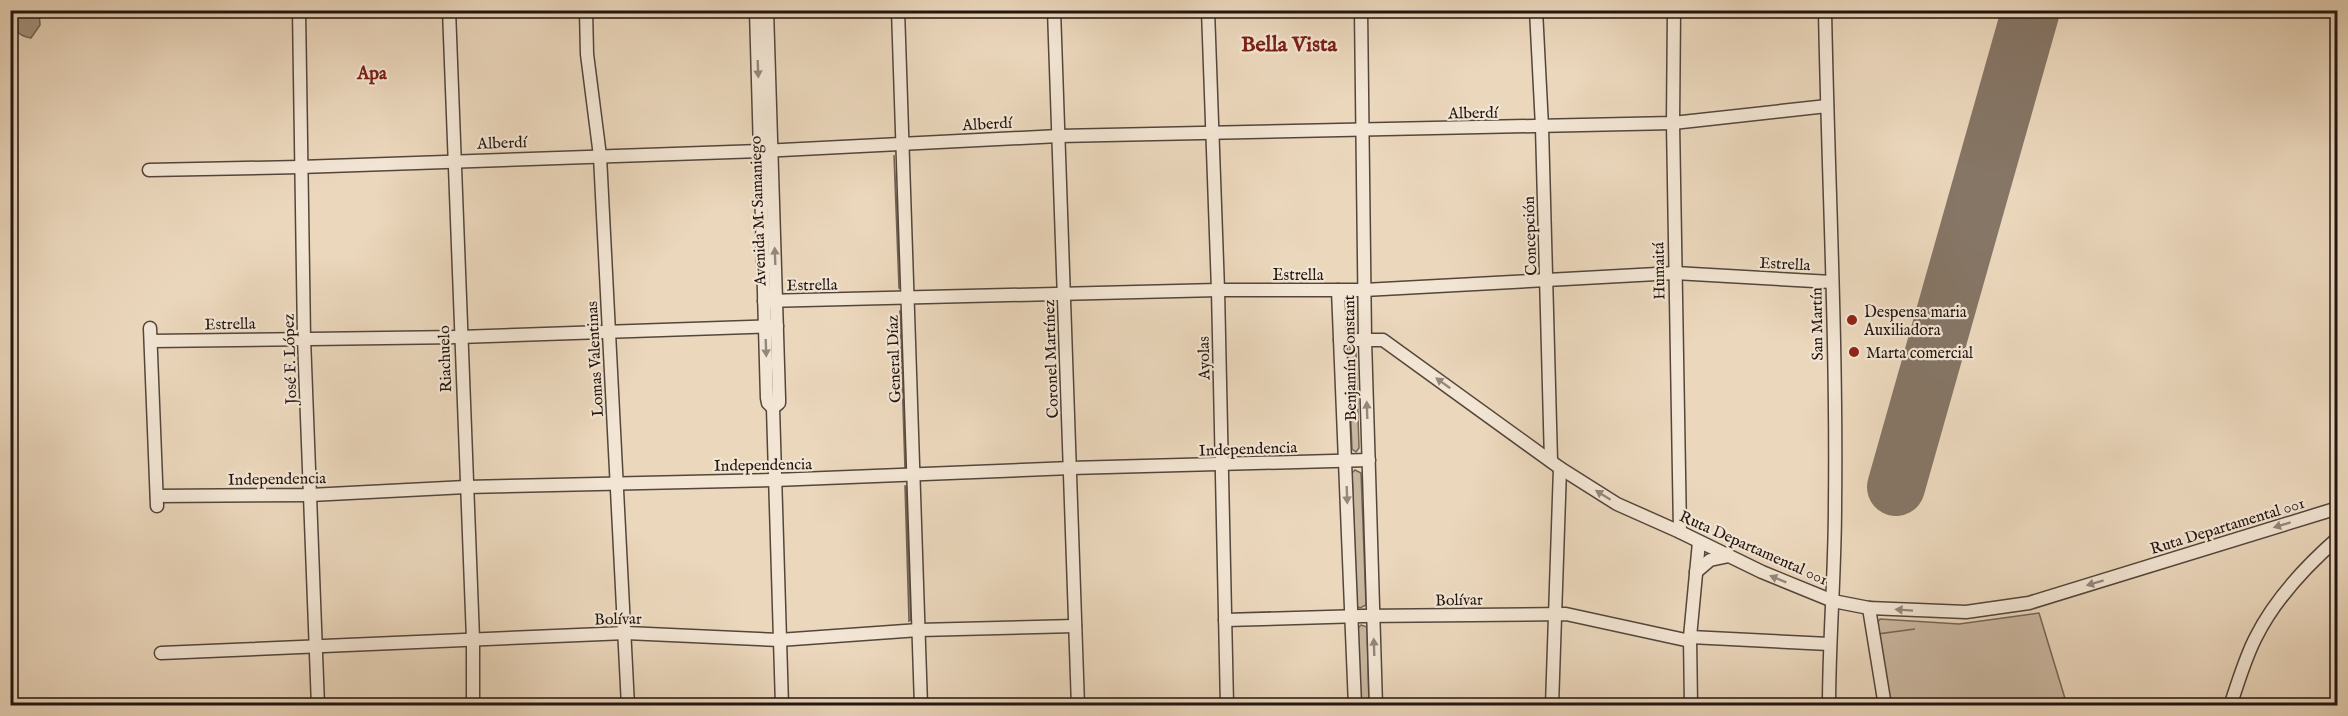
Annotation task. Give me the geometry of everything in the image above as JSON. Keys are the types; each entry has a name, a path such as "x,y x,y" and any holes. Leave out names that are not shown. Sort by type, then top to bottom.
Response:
{"street":[{"name":"José F. López","path":"299,10 304,338 318,705"},
{"name":"Riachuelo","path":"449,10 473,705"},
{"name":"Lomas Valentinas","path":"586,10 587,54 600,156 628,705"},
{"name":"Avenida M. Samaniego","path":"756,10 766,150"},
{"name":"Avenida M. Samaniego","path":"767,10 766,150 771,326 779,398 779,403 773,408 779,640 783,705"},
{"name":"General Díaz","path":"898,10 902,299 913,630 921,705"},
{"name":"Coronel Martínez","path":"1054,10 1078,705"},
{"name":"Ayolas","path":"1208,10 1218,291 1227,705"},
{"name":"Benjamín Constant","path":"1361,10 1365,340 1376,705"},
{"name":"Concepción","path":"1536,10 1556,465 1552,705"},
{"name":"Humaitá","path":"1674,10 1673,123 1680,532"},
{"name":"San Martín","path":"1825,10 1835,505 1833,601 1828,644 1829,705"},
{"name":"Alberdí","path":"149,170 300,167 766,150 1059,136 1673,123 1827,106"},
{"name":"Estrella","path":"770,301 1064,293 1364,290 1675,273 1832,282"},
{"name":"Benjamín Constant","path":"1338,290 1355,705"},
{"name":"Estrella","path":"151,341 459,337 771,326"},
{"name":"Independencia","path":"150,328 157,501 466,487 775,480 1071,468 1221,466 1369,460"},
{"name":"Ruta Departamental 001","path":"1340,340 1383,340 1556,465 1617,504 1762,573 1833,601 1869,608 1966,612 2029,603 2337,508"},
{"path":"2230,705 2251,647 2271,612 2296,578 2337,538"},
{"path":"1691,705 1690,639 1699,542"},
{"path":"1696,572 1710,560 1729,556"},
{"path":"1869,608 1885,705"},
{"name":"Bolívar","path":"1225,620 1566,614 1690,639 1828,644"},
{"name":"Bolívar","path":"161,653 626,633 779,640 913,630 1075,626"}],"shaded area":[{"path":"11,10 39,11 40,25 31,38 21,35 15,29"},
{"path":"894,155 901,288 899,288"},
{"path":"1349,306 1354,309 1355,327 1352,330 1347,326 1346,309"},
{"path":"900,311 902,311 906,470 905,470"},
{"path":"1350,349 1356,352 1359,448 1356,452 1352,449 1348,353"},
{"path":"1355,470 1361,473 1366,605 1360,608 1357,606 1352,473"},
{"path":"905,486 911,620 909,621"},
{"path":"2039,613 2067,705 1891,705 1878,634 1915,629 1877,634 1877,623 1880,619 1959,624"},
{"path":"1361,625 1367,627 1369,705 1361,705 1358,628"}],"runway":[{"path":"1896,487 2031,10"}],"place":[{"name":"Despensa maria Auxiliadora","path":"1852,320"},
{"name":"Marta comercial","path":"1854,352"}],"district":[{"name":"Bella Vista","path":"1289,43"},
{"name":"Apa","path":"372,73"}]}
